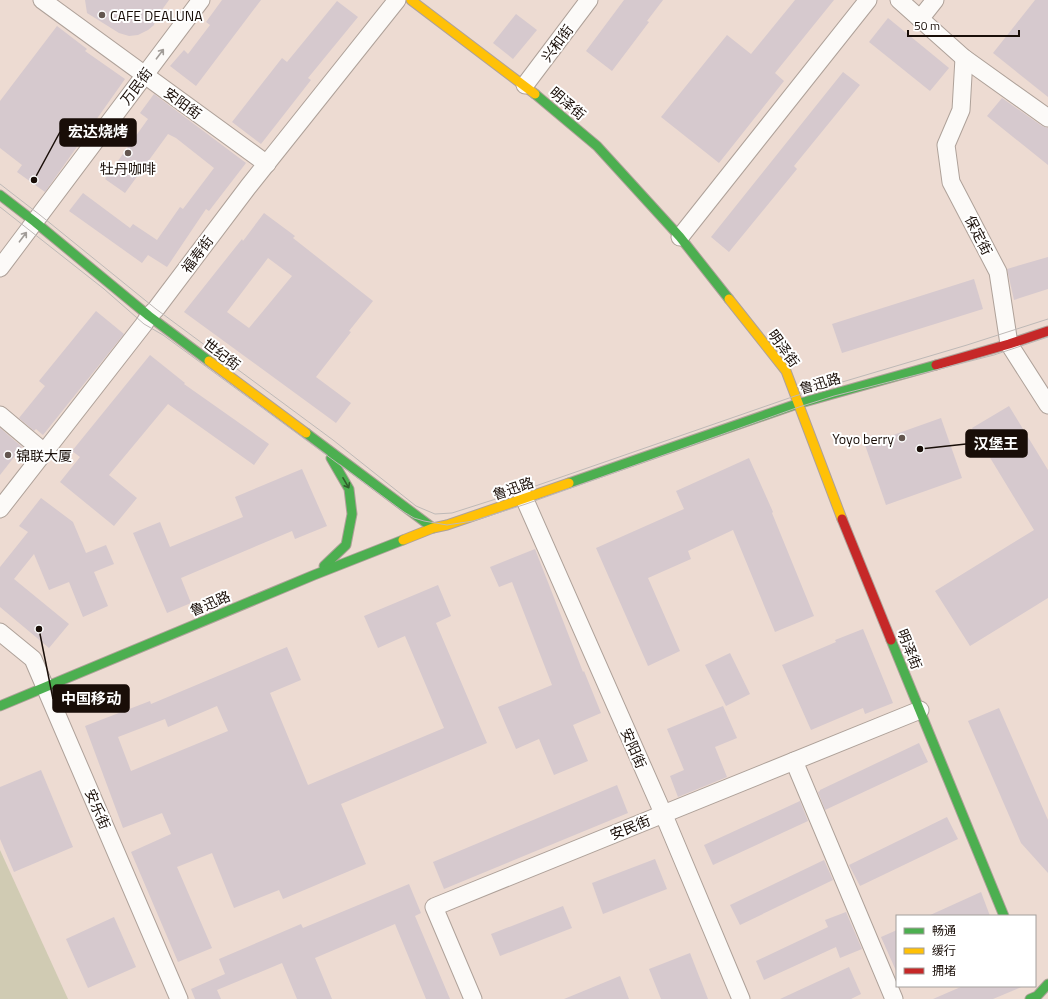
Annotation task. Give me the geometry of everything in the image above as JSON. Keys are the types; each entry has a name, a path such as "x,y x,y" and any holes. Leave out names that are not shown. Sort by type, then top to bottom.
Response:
{"main road":[{"name":"明泽街","path":"411,0 525,85 597,146 680,237 786,371 797,404 835,501 1004,915"},
{"name":"世纪街","path":"0,195 35,222 148,316 326,450 433,528"},
{"name":"鲁迅路","path":"0,706 314,574 523,495 797,404 1048,332"},
{"path":"314,574 346,546 352,514 350,489 326,450"},
{"path":"1035,998 1048,984"},
{"path":"1032,987 1035,998"}],"street":[{"name":"安阳街","path":"42,0 267,164"},
{"name":"万民街","path":"0,268 200,0"},
{"name":"福寿街","path":"0,509 144,324 148,316 397,0"},
{"name":"兴和街","path":"525,85 589,0"},
{"path":"680,237 868,0"},
{"path":"899,0 964,58 1048,118"},
{"path":"920,19 935,0"},
{"name":"保定街","path":"964,58 961,110 946,145 951,182 998,272 1009,344 1048,405"},
{"path":"0,415 44,452"},
{"name":"安阳街","path":"523,495 663,814 741,999"},
{"name":"安乐街","path":"0,632 33,659 173,997"},
{"name":"安民街","path":"473,999 434,907 920,710"},
{"path":"794,761 894,999"}],"shaded area":[{"path":"0,850 68,999 0,999"}],"building":[{"path":"85,0 169,0 156,18 154,25 138,35 129,36 119,33 87,13"},
{"path":"222,0 261,0 196,86 170,66 184,50 188,54 210,25 206,22"},
{"path":"624,0 663,0 647,21 649,22 612,71 586,51"},
{"path":"795,0 834,0 775,73 784,81 719,163 661,117 727,35 751,54"},
{"path":"1035,0 1048,0 1048,97 993,53"},
{"path":"337,1 358,17 308,78 311,80 261,144 232,122 282,58 287,62"},
{"path":"516,14 537,30 513,59 493,43"},
{"path":"888,18 949,68 930,91 869,42"},
{"path":"57,26 87,49 85,51 125,79 45,192 17,172 22,165 0,148 0,101"},
{"path":"843,72 860,85 794,166 797,169 729,252 711,237"},
{"path":"154,94 246,163 209,211 206,209 167,267 148,255 142,263 69,211 83,193 130,228 133,224 157,240 180,207 183,209 214,168 176,138 168,134 125,193 105,179 148,119 140,113"},
{"path":"1002,98 1042,126 1048,128 1048,165 987,116"},
{"path":"264,213 295,236 293,238 373,301 316,377 351,403 336,423 184,312 242,239 243,241","holes":["268,258 292,276 249,328 227,312"]},
{"path":"1048,257 1048,289 1014,300 1007,269"},
{"path":"974,279 983,309 842,353 832,324"},
{"path":"96,311 124,334 43,435 36,429 34,431 19,418 45,386 39,381"},
{"path":"150,355 185,383 184,384 269,444 254,465 168,404 109,475 137,498 114,526 60,482 80,457 72,451"},
{"path":"1009,406 1048,470 1048,598 970,646 935,591 1034,530 972,428"},
{"path":"941,418 962,478 886,505 865,445"},
{"name":"锦联大厦","path":"0,428 22,447 0,475"},
{"path":"749,458 773,512 772,513 814,616 775,632 733,530 688,551 691,559 648,578 680,651 648,666 596,548 684,509 676,491"},
{"path":"302,469 327,526 295,539 292,531 181,578 191,603 167,613 133,533 160,522 170,547 243,517 235,497"},
{"path":"41,498 73,522 86,553 106,545 114,564 94,572 108,606 83,617 69,582 49,590 34,554 14,579 69,624 49,648 0,607 0,567 28,532 19,526"},
{"path":"535,549 583,672 584,671 601,713 573,725 588,761 554,775 539,739 516,749 498,707 552,685 512,582 499,587 490,567"},
{"path":"438,585 451,616 436,623 487,743 341,804 366,864 283,899 279,890 234,908 212,853 177,867 212,948 178,962 131,852 171,834 162,813 123,828 85,726 150,701 151,704 287,647 301,680 270,693 308,785 444,728 405,636 378,648 364,616","holes":["217,706 228,731 131,771 118,737 165,719 168,727"]},
{"path":"863,629 893,703 865,714 863,708 811,730 782,665 836,642 835,640"},
{"path":"730,653 750,694 726,706 705,665"},
{"path":"723,706 737,738 715,747 727,777 678,797 670,776 684,770 667,729"},
{"path":"999,708 1048,820 1048,873 1021,843 968,721"},
{"path":"919,743 928,762 825,810 818,792 820,790"},
{"path":"41,770 73,847 14,872 0,839 0,787"},
{"path":"617,785 628,813 444,889 433,862"},
{"path":"800,801 808,821 713,865 704,845"},
{"path":"947,817 958,839 860,886 849,865"},
{"path":"655,859 667,889 603,914 592,883"},
{"path":"824,860 833,880 740,925 730,905"},
{"path":"409,884 421,913 415,916 450,999 426,999 395,924 315,958 332,999 297,999 282,963 217,990 221,999 195,999 191,989 225,974 219,959 301,924 303,928"},
{"path":"981,892 990,915 930,915"},
{"path":"563,906 572,928 500,956 491,934"},
{"path":"846,912 862,949 840,958 836,947 764,980 756,961 828,927 825,920"},
{"path":"114,917 136,967 88,988 66,939"},
{"path":"896,930 896,971 881,937"},
{"path":"690,953 708,999 661,999 649,969"},
{"path":"849,967 861,994 851,999 780,999"},
{"path":"620,976 629,999 564,999"},
{"path":"961,987 1022,987 993,999 933,999"}],"tram line":[{"path":"0,184 156,309 333,440 416,506 435,514 452,513 521,491 795,396 967,345 1048,319"},
{"path":"0,207 104,289 144,324 163,335 404,512 414,518 447,525 473,521 526,504 799,407 834,396 994,355 1048,337"}],"traffic: fast":[{"path":"535,94 597,146 680,237 729,299"},
{"path":"0,195 149,316 209,361"},
{"path":"569,483 797,404 936,365"},
{"path":"306,433 433,528"},
{"path":"324,566 346,545 352,514 349,489 331,458"},
{"path":"0,706 314,575 403,540"},
{"path":"891,640 1004,915"},
{"path":"1030,999 1037,996 1048,984"}],"traffic: slow":[{"path":"411,0 535,94"},
{"path":"729,299 786,371 842,519"},
{"path":"209,361 306,433"},
{"path":"403,540 433,528 447,525 569,483"}],"traffic: jam":[{"path":"936,365 1048,331"},
{"path":"842,519 891,640"}],"place":[{"name":"CAFE DEALUNA","path":"102,15"},
{"name":"牡丹咖啡","path":"128,153"},
{"name":"宏达烧烤","path":"34,180"},
{"name":"Yoyo berry","path":"902,438"},
{"name":"汉堡王","path":"920,449"},
{"name":"锦联大厦","path":"8,455"},
{"name":"中国移动","path":"39,629"}]}
